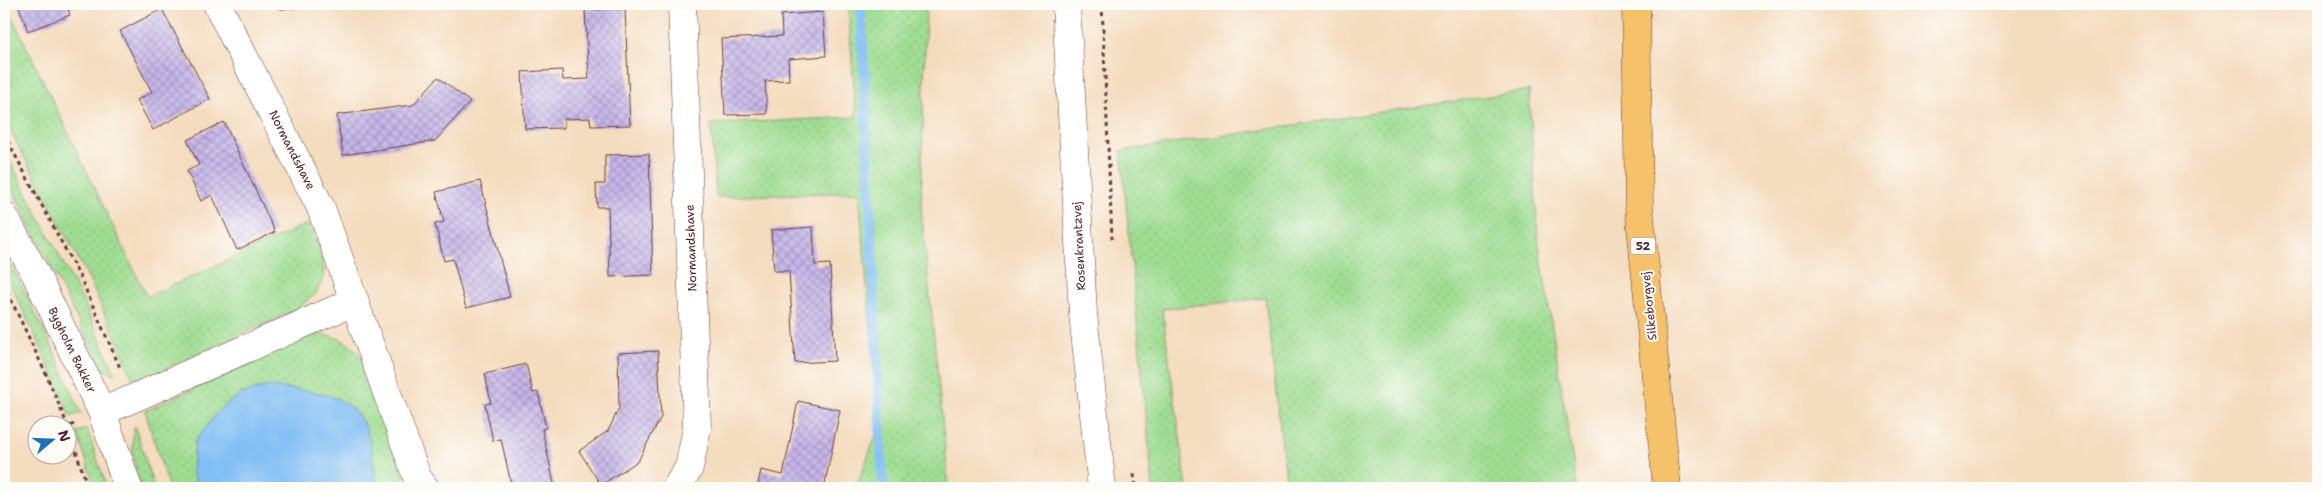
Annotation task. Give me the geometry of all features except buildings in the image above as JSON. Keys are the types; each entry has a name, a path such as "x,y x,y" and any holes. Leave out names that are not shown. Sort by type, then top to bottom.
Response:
{"main road":[{"name":"Silkeborgvej","path":"1636,4 1639,207 1667,488"}],"street":[{"name":"Normandshave","path":"216,4 321,208 417,477 425,488"},
{"name":"Normandshave","path":"676,488 689,468 697,428 682,4"},
{"name":"Rosenkrantzvej","path":"1066,4 1083,314 1102,488"},
{"name":"Bygholm Bakker","path":"4,216 35,274 102,412 128,488"},
{"path":"102,412 355,301"}],"path":[{"path":"1102,4 1112,241"},
{"path":"4,134 81,279 134,398"},
{"path":"4,285 46,374 62,414"},
{"path":"78,458 88,488"},
{"path":"1133,468 1136,488"}],"green space":[{"path":"4,4 6,4 147,297 309,223 322,255 324,275 316,294 295,310 177,364 142,379 132,378 121,349 87,275 4,119"},
{"path":"848,4 926,4 921,208 949,488 856,488 879,427 859,192 716,197 711,124 856,117"},
{"path":"1529,90 1538,237 1577,488 1287,488 1265,298 1162,309 1187,488 1153,488 1121,151"},
{"path":"4,150 84,303 115,374 105,371 92,349 4,172"},
{"path":"4,250 52,347 81,413 69,414 42,350 4,271"},
{"path":"317,334 333,337 345,342 366,362 408,488 169,488 145,411 298,340"},
{"path":"135,426 154,488 141,488 133,449"},
{"path":"87,429 107,488 95,488 78,432"}],"water":[{"path":"268,386 322,394 349,406 360,417 367,433 375,471 373,488 198,488 192,471 195,441 221,408 241,394"}],"waterway":[{"path":"861,4 883,488"}]}
